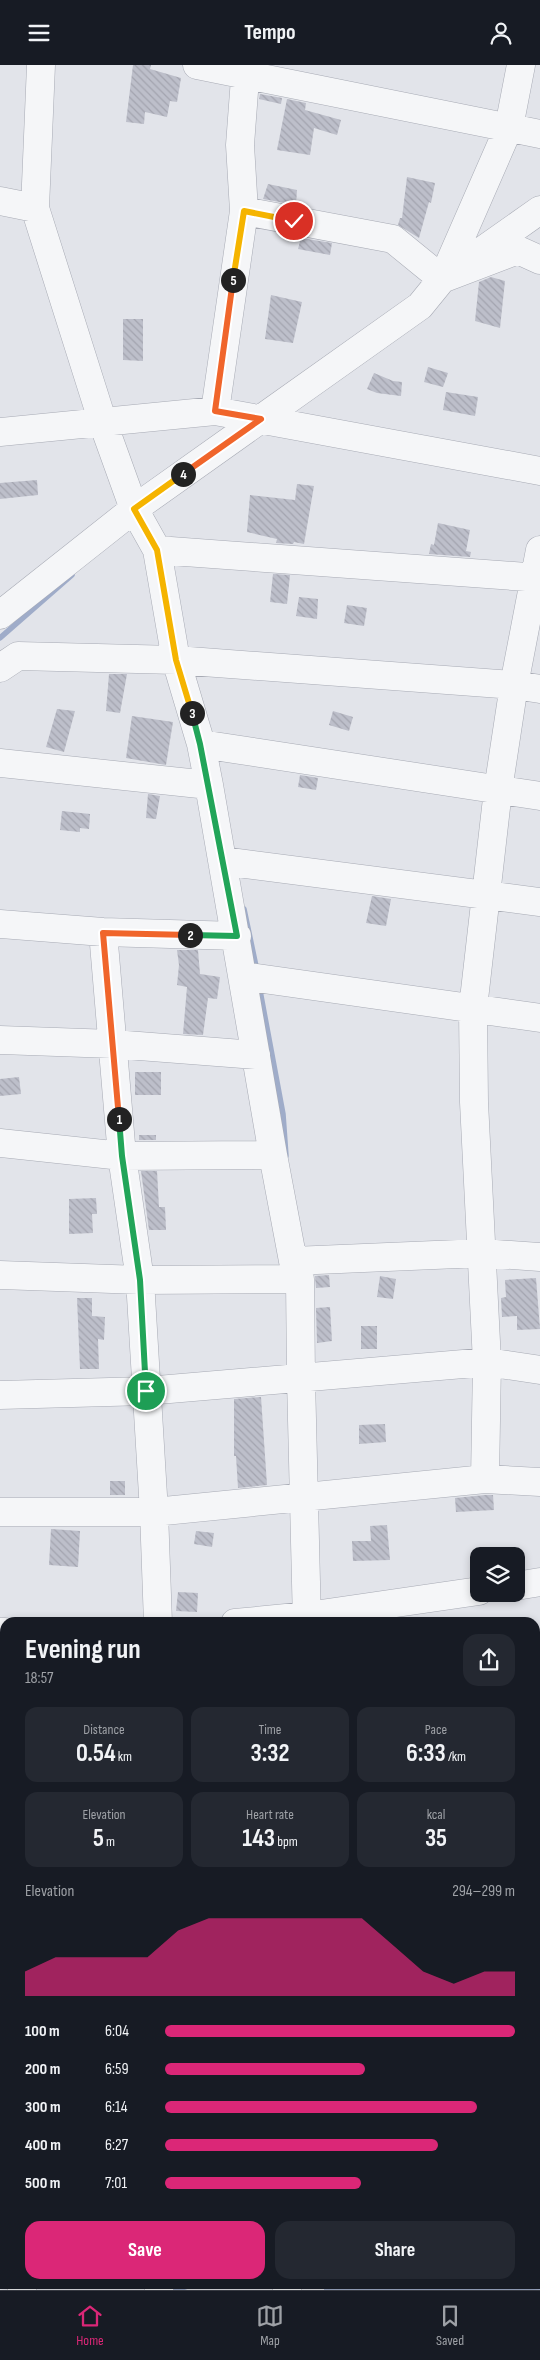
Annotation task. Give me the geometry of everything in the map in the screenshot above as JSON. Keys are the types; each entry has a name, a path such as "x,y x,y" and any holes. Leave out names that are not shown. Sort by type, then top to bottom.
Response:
{"street":[{"path":"41,65 35,208 103,423 134,509 157,550 176,660 200,744 209,785 274,1155 297,1270 307,1617"},
{"path":"197,65 245,70 540,134"},
{"path":"442,279 509,127 521,65"},
{"path":"215,411 244,211 240,145 245,70"},
{"path":"0,201 35,208"},
{"path":"4,609 134,509 420,306 442,279 540,209"},
{"path":"244,211 393,239 442,279"},
{"path":"442,279 518,250 540,260"},
{"path":"0,432 215,411 540,471"},
{"path":"157,550 538,577"},
{"path":"485,1479 487,1361 474,1102 473,1008 484,895 498,790 527,687 540,550"},
{"path":"0,668 18,656 176,660 527,687"},
{"path":"200,744 540,796"},
{"path":"0,763 209,785"},
{"path":"222,861 540,902"},
{"path":"0,924 103,933 237,936"},
{"path":"103,933 122,1156 140,1280 154,1512 158,1617"},
{"path":"243,976 540,1018"},
{"path":"0,1040 113,1044 256,1055"},
{"path":"0,1143 122,1156 274,1155"},
{"path":"0,1275 140,1280 297,1270 482,1253 540,1257"},
{"path":"0,1395 146,1391 301,1379 487,1361 540,1370"},
{"path":"0,1512 154,1512 485,1479 540,1482"},
{"path":"525,1585 540,1583"},
{"path":"319,1617 470,1592"}],"water":[{"path":"324,2289 540,2289 540,2290"}],"building":[{"path":"133,65 151,65 150,69 181,78 177,102 170,101 167,117 145,112 144,124 126,122"},
{"path":"260,94 282,98 281,104 259,99"},
{"path":"287,99 306,103 305,110 341,120 337,135 314,128 310,155 277,150"},
{"path":"407,177 435,183 431,203 429,202 419,238 398,225 400,218 402,218"},
{"path":"268,184 297,190 296,205 263,199"},
{"path":"301,238 332,243 330,255 298,249"},
{"path":"491,277 505,281 500,328 475,321 479,282"},
{"path":"271,295 302,302 293,343 265,339"},
{"path":"123,319 143,319 143,361 123,360"},
{"path":"428,367 448,373 443,387 424,382"},
{"path":"374,373 393,381 402,382 401,396 377,393 367,389"},
{"path":"446,392 478,397 475,416 443,410"},
{"path":"37,480 38,495 0,499 0,483"},
{"path":"297,484 314,486 304,544 294,542 293,544 276,543 277,539 247,532 250,495 295,500"},
{"path":"438,523 470,530 466,551 471,552 470,557 429,554 431,544 434,545"},
{"path":"273,574 290,575 287,604 270,602"},
{"path":"299,597 318,599 317,619 296,616"},
{"path":"347,605 367,608 364,626 344,623"},
{"path":"109,674 127,674 120,713 106,711"},
{"path":"57,709 75,711 64,752 46,747"},
{"path":"333,711 353,717 349,731 329,725"},
{"path":"132,716 173,722 166,765 126,758"},
{"path":"300,775 318,778 316,790 298,787"},
{"path":"148,794 160,796 156,819 146,818"},
{"path":"62,811 90,814 89,829 80,828 80,832 60,830"},
{"path":"372,896 391,899 386,926 366,923"},
{"path":"177,950 198,950 200,974 220,977 217,999 208,998 203,1035 183,1034 187,987 177,985 179,965"},
{"path":"135,1072 161,1072 161,1095 135,1095"},
{"path":"19,1077 21,1094 0,1096 0,1079"},
{"path":"139,1135 156,1135 156,1140 139,1140"},
{"path":"141,1171 157,1171 159,1207 165,1207 166,1230 149,1230"},
{"path":"96,1198 97,1214 92,1214 93,1233 69,1234 69,1199"},
{"path":"329,1275 330,1287 316,1288 315,1276"},
{"path":"380,1276 396,1279 393,1299 377,1297"},
{"path":"536,1278 540,1329 517,1330 517,1316 502,1317 501,1298 506,1297 505,1280"},
{"path":"77,1298 92,1298 92,1316 105,1317 104,1340 98,1339 99,1369 80,1369"},
{"path":"330,1307 332,1341 317,1343 316,1308"},
{"path":"361,1326 377,1326 377,1349 361,1349"},
{"path":"261,1397 267,1485 238,1488 236,1456 234,1456 234,1399"},
{"path":"385,1424 386,1442 359,1444 359,1425"},
{"path":"110,1481 125,1481 125,1495 110,1495"},
{"path":"493,1495 494,1510 456,1512 455,1498"},
{"path":"387,1525 390,1560 353,1561 352,1541 371,1541 370,1526"},
{"path":"51,1529 80,1531 78,1567 49,1565"},
{"path":"196,1531 214,1533 212,1547 194,1544"},
{"path":"178,1592 198,1593 197,1612 176,1611"}],"waterway":[{"path":"0,638 72,575"},
{"path":"244,909 257,971"},
{"path":"259,985 283,1114 286,1156"}],"route":[{"path":"146,1391 140,1280 122,1156 103,933 237,936 200,744 176,660 157,550 134,509 261,419 215,411 234,269 244,211 294,221"}]}
